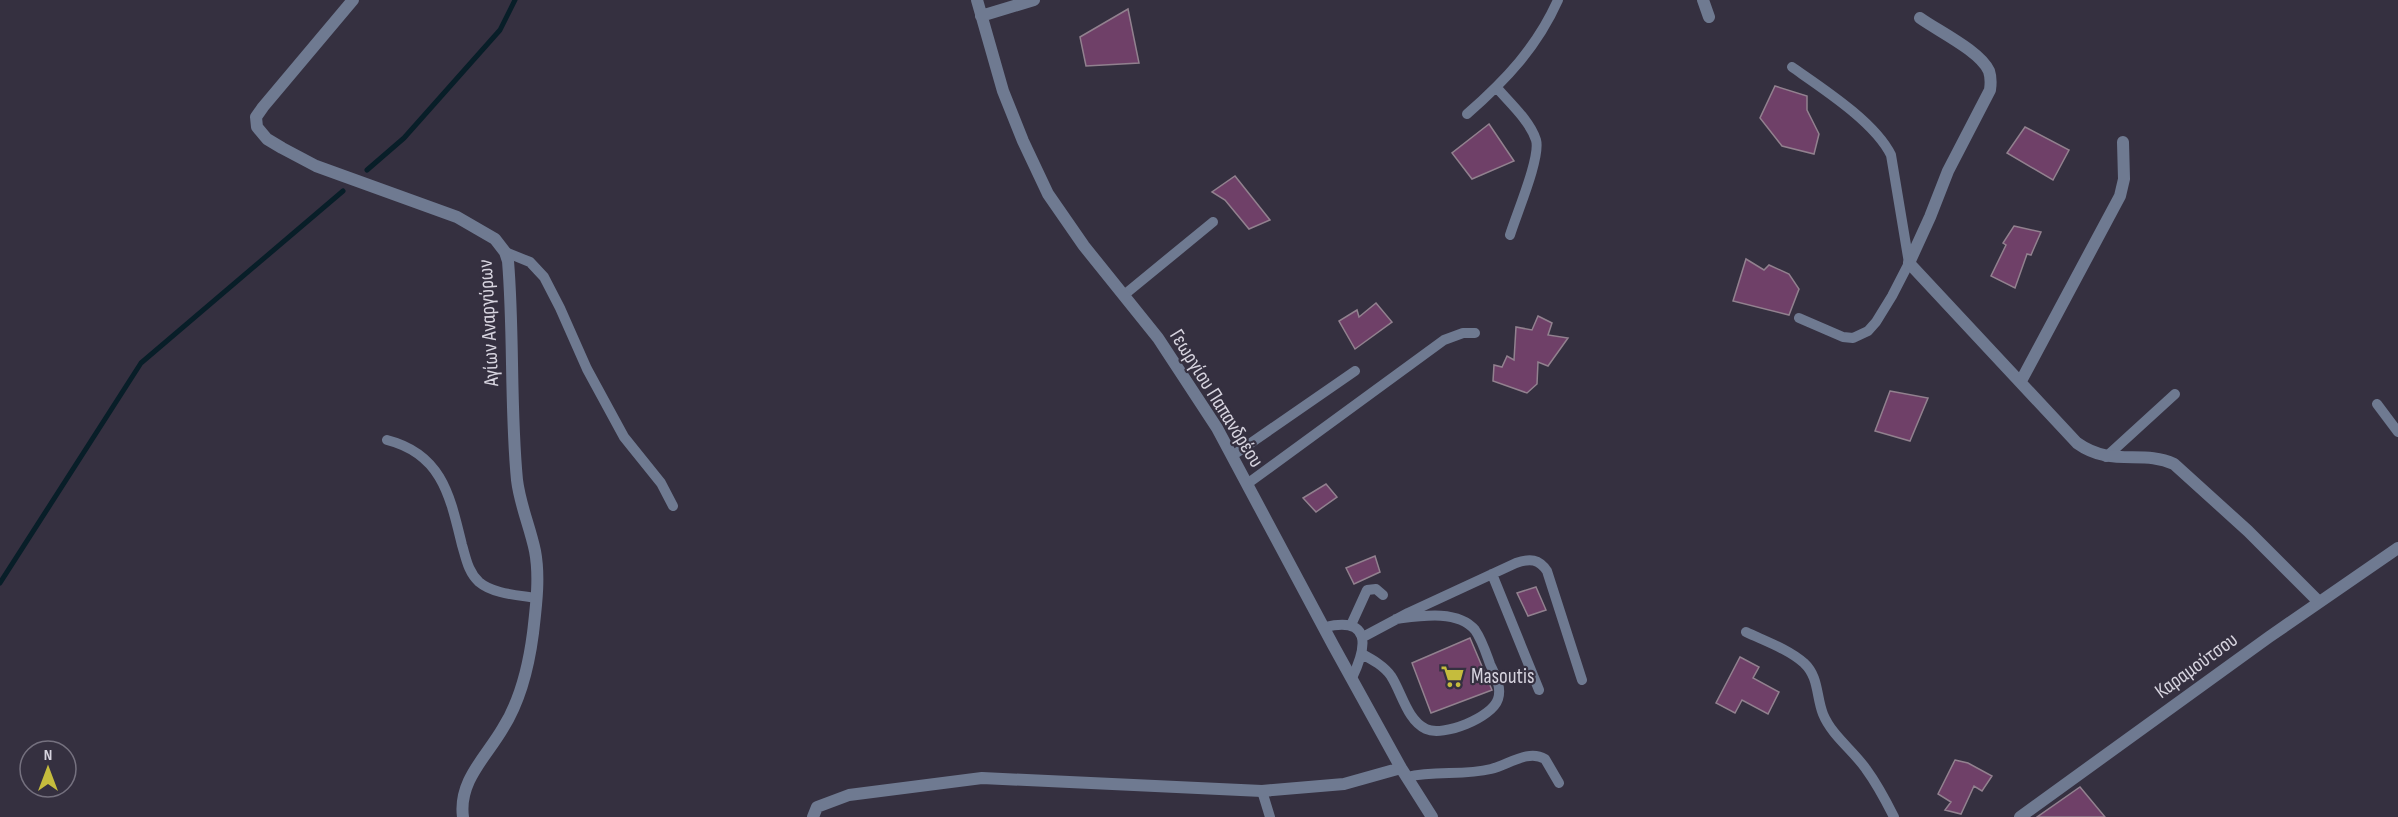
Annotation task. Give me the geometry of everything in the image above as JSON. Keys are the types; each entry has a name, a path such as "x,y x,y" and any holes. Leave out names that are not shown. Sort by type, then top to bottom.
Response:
{"street":[{"name":"Αγίων Αναργύρων","path":"353,0 262,107 256,117 257,127 267,139 316,166 457,217 495,239 505,252 509,275 511,396 517,480 519,497 535,552 536,597 532,636 518,696 503,728 480,760 468,784 463,799 463,817"},
{"name":"Γεωργίου Παπανδρέου","path":"977,0 1003,91 1048,194 1064,219 1192,387 1404,772 1432,817"},
{"path":"981,16 1034,0"},
{"path":"1703,0 1709,17"},
{"path":"1920,18 1980,58 1988,69 1991,83 1990,90 1948,171 1909,263 2077,443 2106,457 2160,459 2174,464 2248,531 2319,602"},
{"path":"2021,381 2120,196 2124,179 2123,142"},
{"name":"Καραμούτσου","path":"2020,817 2319,602 2398,548"},
{"path":"813,817 817,807 849,795 982,778 1262,791 1344,784 1404,772"}],"lane":[{"path":"1467,114 1497,88 1534,45 1558,0"},
{"path":"1792,67 1827,91 1875,132 1886,145 1891,155 1909,263 1876,322 1862,335 1843,338 1799,318"},
{"path":"1497,88 1530,128 1537,145 1535,163 1510,235"},
{"path":"1124,295 1213,222"},
{"path":"505,252 530,262 544,277 587,369 624,437 661,483 673,506"},
{"path":"1247,484 1444,340 1463,333 1475,333"},
{"path":"1232,456 1355,371"},
{"path":"2106,457 2175,394"},
{"path":"2377,404 2398,432"},
{"path":"387,440 418,452 429,463 446,488 467,562 480,582 490,588 536,597"},
{"path":"1363,637 1492,574 1525,559 1532,559 1542,564 1547,571 1582,680"},
{"path":"1492,574 1539,690"},
{"path":"1351,625 1367,590 1376,589 1383,595"},
{"path":"1362,654 1385,669 1413,718 1430,731 1449,731 1488,713 1498,701 1499,686 1479,636 1472,627 1453,618 1429,616 1396,619"},
{"path":"1326,627 1351,625 1363,637 1362,654 1352,678"},
{"path":"1746,632 1785,651 1803,662 1810,670 1816,680 1823,713 1828,722 1866,769 1894,817"},
{"path":"1404,772 1456,774 1483,771 1532,756 1542,757 1559,783"},
{"path":"1262,791 1270,817"}],"building":[{"path":"1128,9 1139,63 1086,66 1080,37"},
{"path":"1775,86 1807,96 1807,110 1819,134 1814,154 1782,146 1760,118"},
{"path":"1489,124 1514,161 1472,179 1452,153"},
{"path":"2025,127 2069,150 2053,180 2007,153"},
{"path":"1235,176 1270,220 1249,229 1225,200 1212,192"},
{"path":"2014,226 2041,232 2031,255 2027,254 2015,288 1991,276 2006,245 2003,243"},
{"path":"1746,259 1764,270 1769,265 1789,274 1799,289 1789,315 1733,301"},
{"path":"1376,303 1392,322 1355,349 1339,321 1357,310 1359,317"},
{"path":"1538,316 1552,323 1548,335 1568,338 1548,366 1538,362 1537,384 1527,393 1493,381 1494,365 1502,367 1507,356 1514,360 1516,327 1532,330"},
{"path":"1890,391 1928,398 1910,441 1875,431"},
{"path":"1326,484 1337,497 1316,512 1303,498"},
{"path":"1375,556 1380,572 1354,584 1346,568"},
{"path":"1536,587 1546,610 1528,616 1517,593"},
{"name":"Masoutis","path":"1470,638 1492,690 1431,713 1412,663"},
{"path":"1740,657 1759,667 1753,678 1779,692 1768,714 1742,700 1735,713 1716,703"},
{"path":"1955,760 1968,763 1992,776 1982,791 1974,786 1961,814 1945,810 1951,802 1938,794"},
{"path":"2080,787 2105,817 2037,817"}],"waterway":[{"path":"367,170 404,138 500,30 515,0"},
{"path":"0,583 141,363 343,191"}],"place":[{"name":"Masoutis","path":"1453,676"}]}
